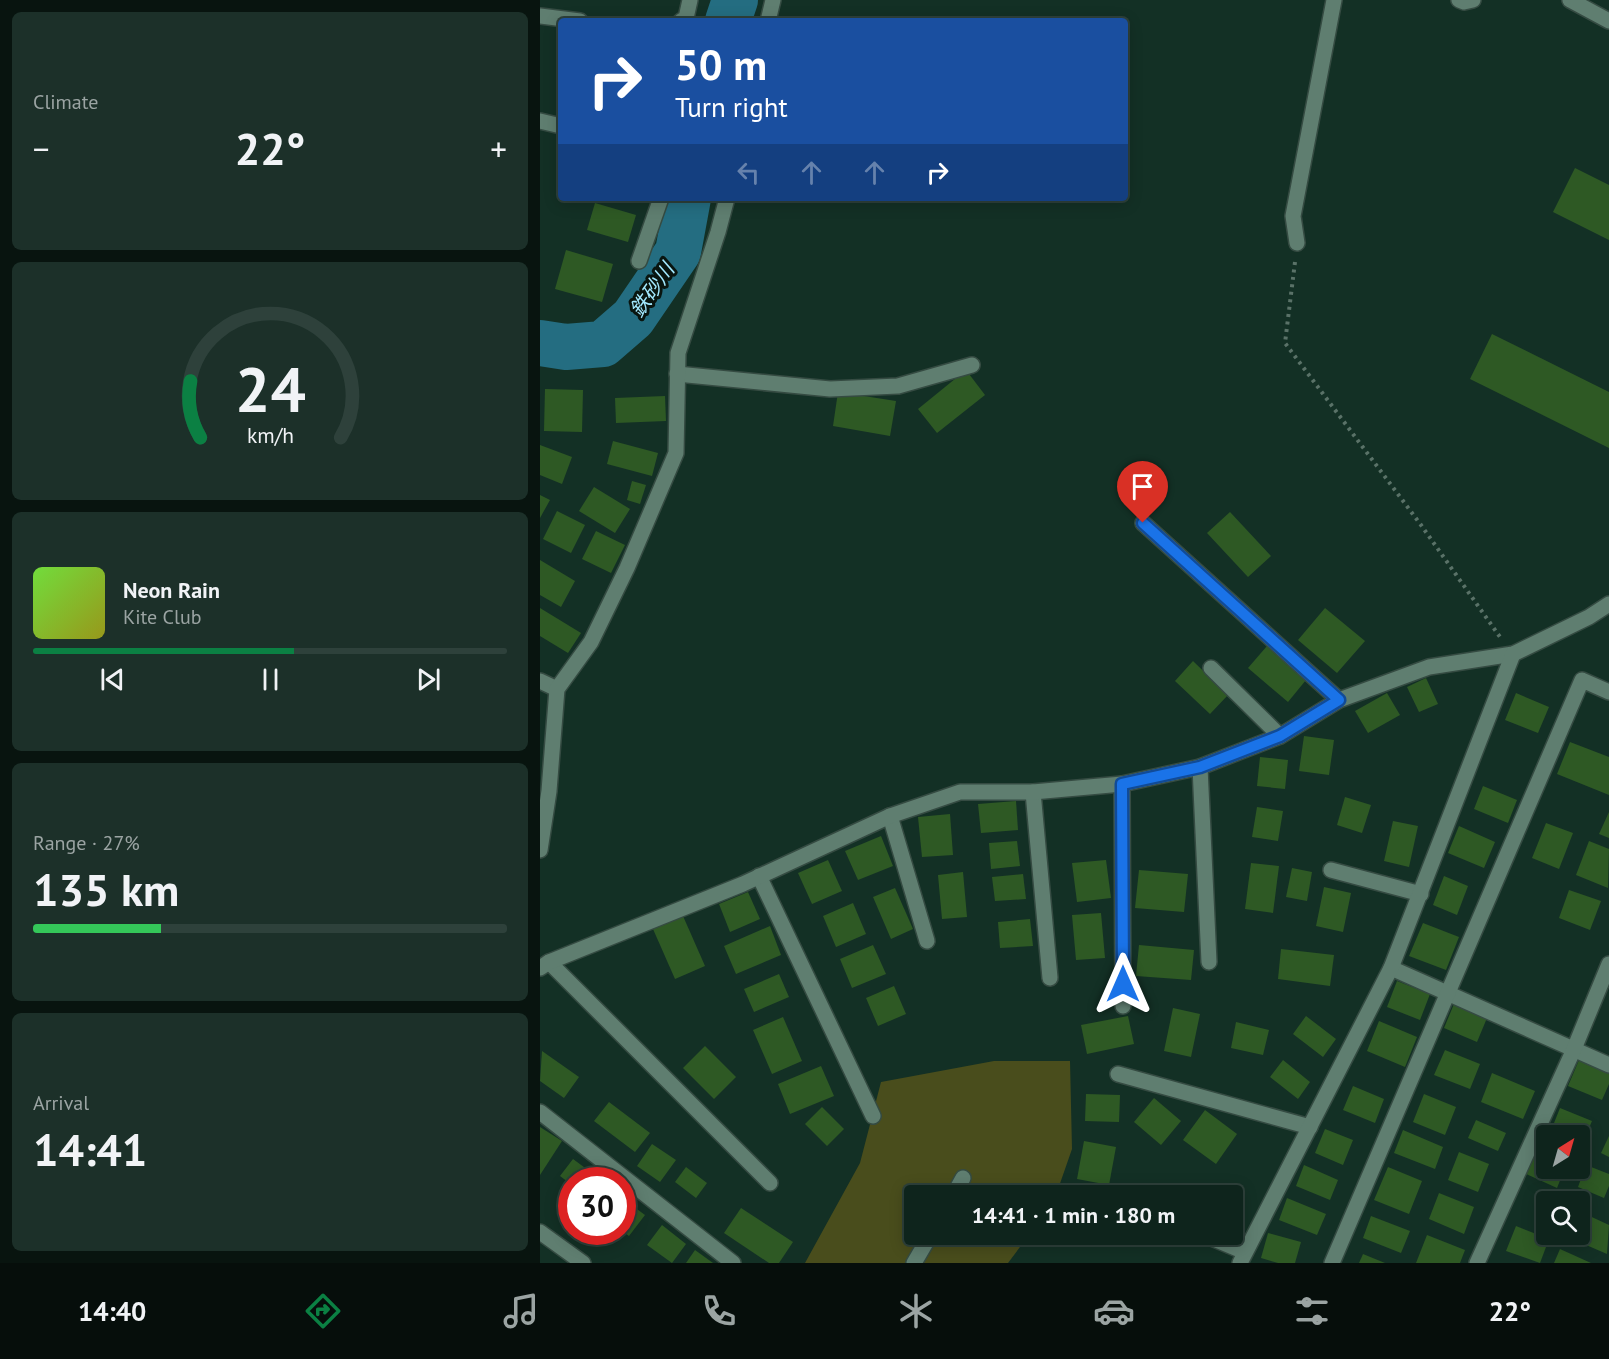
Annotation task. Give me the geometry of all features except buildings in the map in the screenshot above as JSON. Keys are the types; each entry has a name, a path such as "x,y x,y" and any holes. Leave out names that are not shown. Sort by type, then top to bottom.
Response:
{"street":[{"path":"686,18 690,0"},
{"path":"769,18 773,0"},
{"path":"1297,243 1293,216 1334,0"},
{"path":"1459,0 1464,2 1473,0"},
{"path":"1570,0 1609,21"},
{"path":"540,16 558,18"},
{"path":"540,121 558,125"},
{"path":"639,261 660,201"},
{"path":"540,850 549,791 557,689 591,642 627,568 676,453 678,353 726,201"},
{"path":"677,374 830,389 898,386 972,365"},
{"path":"1143,523 1339,700"},
{"path":"770,1183 544,965 759,876 890,816 960,792 1033,792 1122,784 1200,767 1280,736 1339,700 1429,667 1513,654 1589,617 1609,604"},
{"path":"1221,1245 1242,1257 1391,968 1513,654"},
{"path":"1211,668 1280,736"},
{"path":"1332,1263 1582,680 1609,692"},
{"path":"540,681 557,689"},
{"path":"1200,767 1209,962"},
{"path":"1122,784 1123,1006"},
{"path":"1033,792 1050,978"},
{"path":"890,816 927,941"},
{"path":"1331,870 1420,894"},
{"path":"759,876 873,1116"},
{"path":"1477,1263 1574,1049 1609,964"},
{"path":"1391,968 1609,1065"},
{"path":"1118,1074 1310,1127"},
{"path":"540,1112 733,1263"},
{"path":"959,1185 963,1178"},
{"path":"540,1232 584,1263"},
{"path":"914,1263 924,1245"}],"path":[{"path":"1297,243 1285,343 1421,525 1513,654"}],"green space":[{"path":"994,1061 1070,1061 1072,1149 1059,1185 904,1185 904,1245 1022,1245 1008,1263 805,1263 860,1163 881,1082"}],"waterway":[{"name":"鉄砂川","path":"729,18 735,0"},
{"name":"鉄砂川","path":"540,343 566,347 603,344 633,318 678,252 687,201"}],"route":[{"path":"1123,984 1122,784 1200,767 1280,736 1339,700 1143,523"}]}
